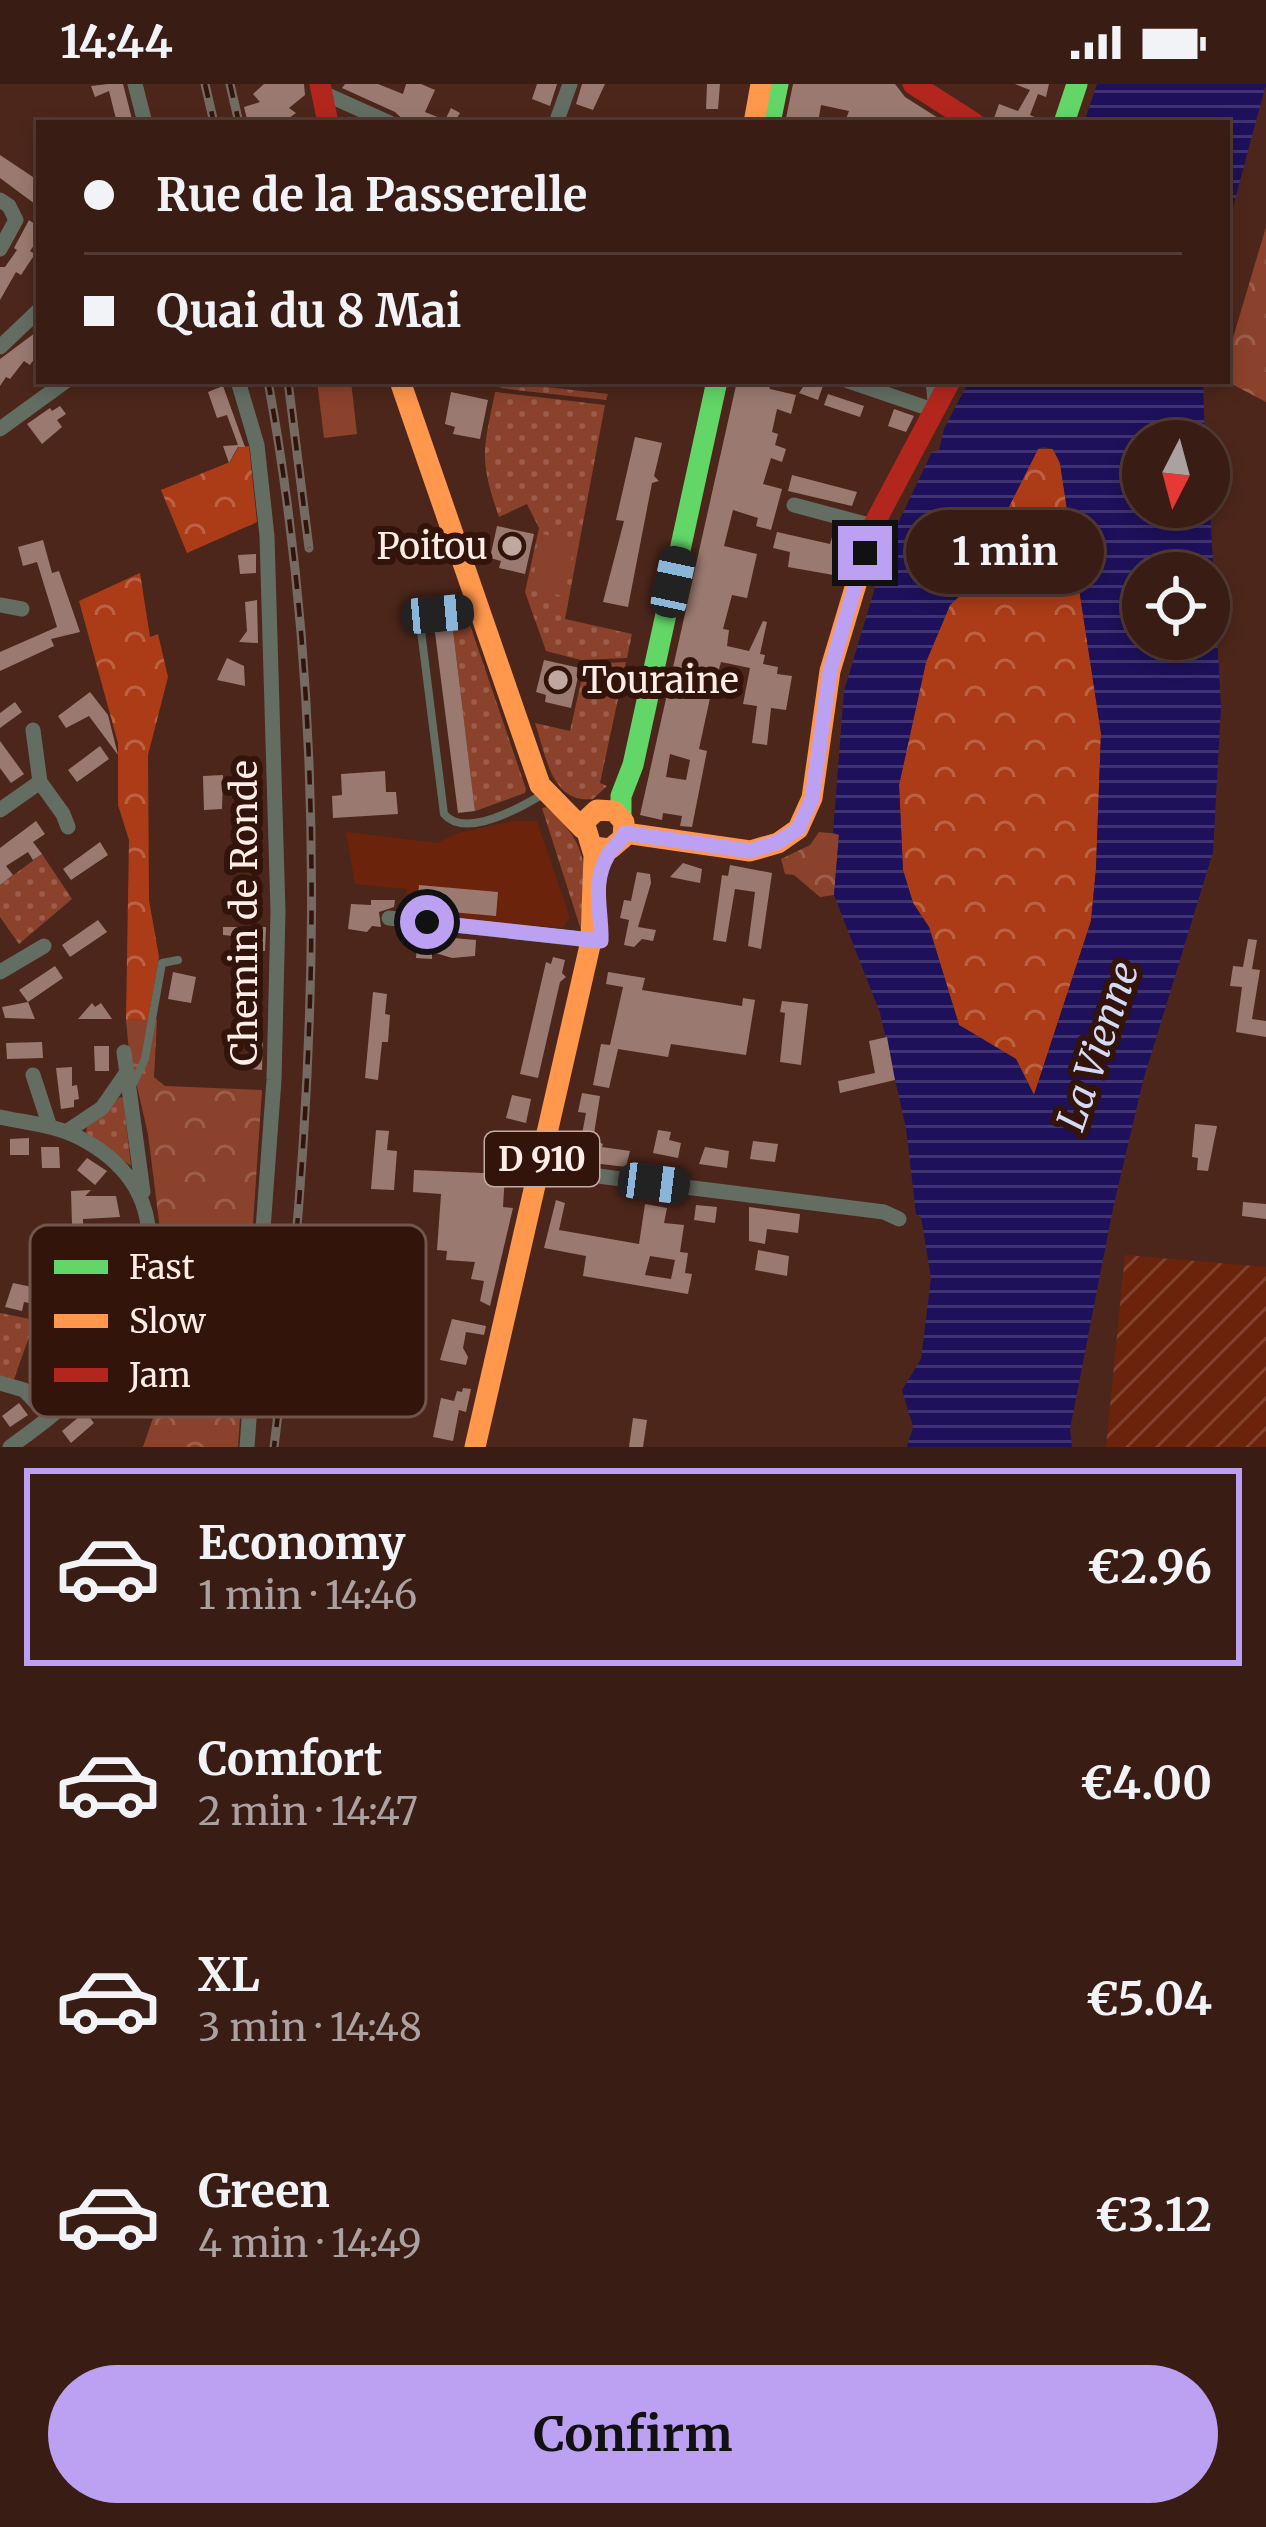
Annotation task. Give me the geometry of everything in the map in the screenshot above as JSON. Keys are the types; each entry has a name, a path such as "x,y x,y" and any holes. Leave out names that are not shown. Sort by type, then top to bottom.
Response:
{"main road":[{"path":"755,120 761,84"},
{"path":"771,120 778,84"},
{"path":"913,84 969,120"},
{"path":"1065,120 1077,84"},
{"path":"321,88 327,120"},
{"path":"401,384 478,606 553,798 604,828 750,851 798,829 812,799 830,671 873,526 949,384"},
{"name":"D 910","path":"486,1447 550,1170 596,941 604,828 703,384"},
{"name":"D 910","path":"604,828 633,765 716,384"},
{"name":"D 910","path":"475,1447 596,941"}],"street":[{"path":"135,84 144,120"},
{"path":"557,120 570,84"},
{"path":"321,88 384,120"},
{"path":"0,200 16,220 0,249"},
{"path":"0,346 36,313"},
{"path":"0,429 62,384"},
{"name":"Chemin de Ronde","path":"239,384 257,445 267,536 278,912 274,1080 263,1225"},
{"path":"857,384 936,410 933,384"},
{"path":"794,505 873,526"},
{"path":"0,605 22,609"},
{"path":"33,730 40,782 68,827"},
{"path":"0,810 40,782"},
{"path":"389,919 596,941"},
{"path":"0,972 44,946"},
{"path":"124,1052 147,1225"},
{"path":"58,1130 102,1108 127,1072"},
{"path":"33,1075 58,1130"},
{"path":"0,1117 58,1130 100,1151 121,1168 145,1208"},
{"path":"550,1170 884,1211 899,1219"},
{"path":"0,1383 30,1396"},
{"path":"10,1447 50,1417"},
{"name":"Chemin de Ronde","path":"247,1447 249,1417"}],"lane":[{"path":"478,606 424,617 420,632 444,814 452,823 467,824 553,798"},
{"path":"129,1091 145,1059 162,963 178,960"}],"shaded area":[{"path":"512,821 537,821 570,918 562,928 404,915 407,889 355,884 346,832 437,843 458,833"},
{"path":"1125,1255 1266,1267 1266,1447 1106,1447"}],"green space":[{"path":"1266,227 1266,402 1230,383 1230,348"},
{"path":"317,384 351,384 357,434 324,438"},
{"path":"496,384 546,384 608,394 606,400"},
{"path":"495,392 605,405 565,619 632,634 627,658 581,660 546,651 525,592 539,528 527,504 499,517 488,481 486,443"},
{"path":"241,443 249,446 257,522 187,553 161,490 230,462"},
{"path":"1038,449 1053,449 1060,463 1101,733 1091,921 1034,1095 1016,1059 959,1025 929,927 913,903 903,870 899,785 926,662 950,605 968,588"},
{"path":"542,534 575,541 564,596 531,589"},
{"path":"140,573 150,637 158,634 168,677 148,755 149,900 159,957 148,1020 126,1019 129,840 118,805 118,743 79,601"},
{"path":"452,622 469,622 526,789 475,811"},
{"path":"626,662 600,783 607,786 593,799 568,794 552,775 535,723 570,731 585,664"},
{"path":"542,808 572,835 583,862 581,930"},
{"path":"819,832 839,834 834,895 820,897 794,875 785,874 781,859 810,845"},
{"path":"42,854 72,899 19,944 0,917 0,885"},
{"path":"126,1019 157,1020 154,1077 165,1086 262,1090 253,1225 159,1225 148,1134"},
{"path":"123,1098 131,1166 86,1133"},
{"path":"0,1313 30,1319 30,1334 13,1382 0,1379"},
{"path":"153,1417 240,1417 238,1447 143,1447"}],"water":[{"path":"1097,84 1266,84 1230,218 1230,120 1085,120"},
{"name":"La Vienne","path":"967,384 1203,384 1204,420 1122,420 1122,528 1211,528 1212,552 1122,552 1122,660 1218,660 1221,707 1213,852 1143,1081 1070,1429 1072,1447 907,1447 913,1427 902,1390 921,1359 931,1278 921,1217 916,1214 906,1128 880,1013 834,895 839,835 833,833 844,691 888,544 932,452 939,450 944,429","holes":["1038,449 1053,449 1060,463 1101,733 1096,869 1091,921 1034,1095 1016,1059 959,1025 929,927 913,903 903,870 899,785 926,662 950,605 968,588"]}],"building":[{"path":"123,84 132,120 116,120 109,91 95,97 91,86"},
{"path":"264,84 304,84 305,95 289,108 296,113 286,120 247,120 244,107 260,102 253,94"},
{"path":"345,84 378,84 403,94 406,84 421,84 435,90 425,112 445,120 404,120 342,88"},
{"path":"537,84 557,84 550,106 532,99"},
{"path":"582,84 605,84 593,110 576,104"},
{"path":"707,84 720,84 718,109 706,109"},
{"path":"793,84 895,84 905,97 941,120 849,120 849,111 821,105 818,120 786,120"},
{"path":"1015,84 1049,84 1046,97 1038,94 1030,115 1041,120 993,120 999,104 1018,111 1030,90"},
{"path":"451,108 460,113 456,120 445,120"},
{"path":"0,155 36,179 36,205 0,178"},
{"path":"29,220 36,225 36,242 30,251 35,254 21,275 16,272 0,300 0,267 5,267"},
{"path":"36,332 36,356 30,365 24,361 0,386 0,359"},
{"path":"736,384 768,384 770,389 796,395 791,414 777,409 772,432 778,434 775,445 786,449 782,462 771,458 763,484 782,489 771,530 756,526 758,518 733,510 724,546 757,554 747,598 732,595 723,629 729,630 727,646 749,651 763,621 767,622 760,654 765,655 763,664 778,667 777,674 792,676 786,710 771,708 767,745 752,743 757,706 743,704 750,668 721,662 718,673 705,669 699,693 710,698 699,749 707,751 692,827 680,826 682,816 663,813 662,820 640,815","holes":["670,754 690,760 686,780 666,777"]},
{"path":"805,384 824,384 818,400 799,393"},
{"path":"223,386 245,447 238,447 229,463 223,446 238,445 227,415 217,418 208,392"},
{"path":"451,392 488,400 480,439 453,434 455,427 445,424"},
{"path":"828,394 864,406 860,417 824,405"},
{"path":"60,406 66,414 57,420 62,427 42,444 27,424"},
{"path":"894,409 914,416 906,432 888,426"},
{"path":"635,437 662,443 654,476 659,481 652,483 628,607 603,602 624,521 616,520"},
{"path":"792,475 857,492 852,506 788,491"},
{"name":"Poitou","path":"497,526 534,534 525,574 499,568 501,561 490,558"},
{"path":"834,530 850,535 839,576 788,567 790,552 773,548 777,532 830,544"},
{"path":"43,540 52,573 59,571 80,632 51,639 54,646 0,671 0,652 57,627 37,562 23,566 18,547"},
{"path":"256,554 256,573 240,574 238,555"},
{"path":"257,600 258,643 239,642 247,631 245,602"},
{"path":"452,622 475,811 458,813 434,625"},
{"path":"227,658 244,666 245,686 217,680"},
{"name":"Touraine","path":"544,660 580,668 571,708 545,702 546,695 536,692"},
{"path":"90,692 108,715 118,755 89,716 66,728 58,716"},
{"path":"15,702 22,712 0,728 0,713"},
{"path":"0,741 24,774 11,783 0,768"},
{"path":"100,746 109,759 77,782 68,770"},
{"path":"385,771 386,792 396,792 398,814 333,818 332,796 342,795 341,774"},
{"path":"223,775 222,809 204,810 203,776"},
{"path":"36,821 45,834 33,842 42,854 33,860 28,852 6,866 13,875 0,885 0,848"},
{"path":"100,842 108,855 71,880 63,869"},
{"path":"683,863 702,869 700,883 670,877"},
{"path":"730,865 772,873 761,949 748,946 755,892 735,889 726,942 713,940 722,875 728,876"},
{"path":"637,872 650,874 651,883 638,927 656,930 653,941 642,939 634,947 624,945 629,920 620,918 624,900 631,901"},
{"path":"419,885 498,892 496,916 417,909"},
{"path":"371,900 395,900 394,907 379,912 381,927 372,926 367,932 348,929 351,904 371,905"},
{"path":"98,920 107,932 70,957 62,945"},
{"path":"223,927 266,927 265,951 254,951 253,938 223,935"},
{"path":"418,935 476,940 475,956 452,958 432,952 432,959 416,958"},
{"path":"1248,939 1257,940 1252,969 1260,970 1252,1019 1266,1021 1266,1037 1236,1032 1242,987 1230,986 1233,966 1243,967"},
{"path":"553,957 565,960 562,973 566,977 560,982 538,1078 520,1074 546,962 551,964"},
{"path":"55,966 63,978 28,1002 19,990"},
{"path":"173,972 196,977 191,1003 168,999"},
{"path":"608,972 645,978 642,990 742,1006 743,998 755,1000 746,1055 671,1044 668,1057 618,1049 609,1088 593,1085 601,1044 610,1045 623,987 606,984"},
{"path":"373,992 387,994 385,1014 390,1015 378,1080 365,1078"},
{"path":"782,1001 808,1004 801,1065 780,1062"},
{"path":"28,1002 35,1019 5,1018 2,1007"},
{"path":"92,1003 95,1007 101,1003 112,1019 78,1019"},
{"path":"249,1032 263,1033 262,1070 251,1069"},
{"path":"887,1037 895,1080 840,1093 838,1081 875,1073 869,1041"},
{"path":"42,1042 43,1058 7,1059 6,1043"},
{"path":"94,1046 109,1046 109,1071 95,1071"},
{"path":"72,1067 72,1086 77,1085 79,1099 74,1100 74,1107 61,1109 56,1068"},
{"path":"582,1093 600,1096 593,1140 602,1147 630,1151 626,1167 568,1160 571,1143 580,1145 586,1113 578,1112"},
{"path":"512,1095 531,1099 526,1123 506,1118"},
{"path":"1195,1124 1217,1126 1208,1171 1197,1170 1198,1158 1192,1157"},
{"path":"376,1130 389,1131 387,1150 397,1151 394,1190 371,1189"},
{"path":"658,1130 671,1132 669,1140 681,1143 678,1158 653,1153"},
{"path":"29,1138 29,1155 10,1155 10,1139"},
{"path":"753,1141 778,1144 775,1162 750,1159"},
{"path":"41,1147 59,1147 60,1168 42,1168"},
{"path":"705,1147 729,1151 727,1168 699,1164"},
{"path":"87,1158 107,1171 95,1185 77,1170"},
{"path":"414,1170 505,1174 503,1207 513,1208 490,1306 480,1301 484,1281 471,1279 475,1262 446,1260 447,1251 437,1250 441,1194 413,1192"},
{"path":"91,1190 85,1196 116,1196 120,1217 83,1219 83,1225 72,1225 71,1191"},
{"path":"556,1200 565,1203 559,1230 639,1244 645,1204 667,1208 664,1223 684,1225 680,1252 688,1253 685,1273 692,1274 688,1294 583,1276 586,1256 544,1248","holes":["650,1256 675,1260 671,1279 645,1275"]},
{"path":"1243,1202 1266,1204 1266,1219 1242,1216"},
{"path":"696,1205 717,1207 715,1223 694,1220"},
{"path":"749,1207 800,1214 798,1233 767,1229 765,1244 749,1241"},
{"path":"758,1250 789,1256 787,1276 755,1270"},
{"path":"13,1283 30,1287 30,1303 24,1302 22,1311 5,1307"},
{"path":"452,1319 486,1326 484,1335 466,1332 466,1365 440,1360"},
{"path":"463,1388 471,1389 466,1412 459,1410 453,1441 433,1437 441,1398 454,1401"},
{"path":"19,1403 28,1415 10,1427 2,1416"},
{"path":"79,1417 89,1417 94,1423 71,1443 62,1431"},
{"path":"633,1418 647,1420 643,1447 629,1447"}],"railway":[{"path":"205,84 213,120"},
{"path":"230,84 238,120"},
{"path":"268,384 302,646 310,779 312,913 297,1225"},
{"path":"288,384 309,548"},
{"path":"274,1447 277,1417"}],"traffic: fast":[{"path":"771,120 778,84"},
{"path":"1065,120 1077,84"},
{"path":"621,817 621,796 633,765 716,384"}],"traffic: slow":[{"path":"755,120 761,84"},
{"path":"401,384 540,785 583,829"},
{"path":"625,833 750,851 778,843 798,829 812,798 830,671 866,551"},
{"path":"475,1447 591,941 594,855 584,822 597,810 614,811 624,822 623,838 610,849 593,847"}],"traffic: jam":[{"path":"320,84 327,120"},
{"path":"913,84 969,120"},
{"path":"866,551 873,526 948,384"}],"place":[{"name":"Poitou","path":"512,546"},
{"name":"Touraine","path":"558,680"}],"route":[{"path":"427,922 601,941 598,880 610,849 625,833 750,851 798,829 812,799 826,687 865,553"}]}
